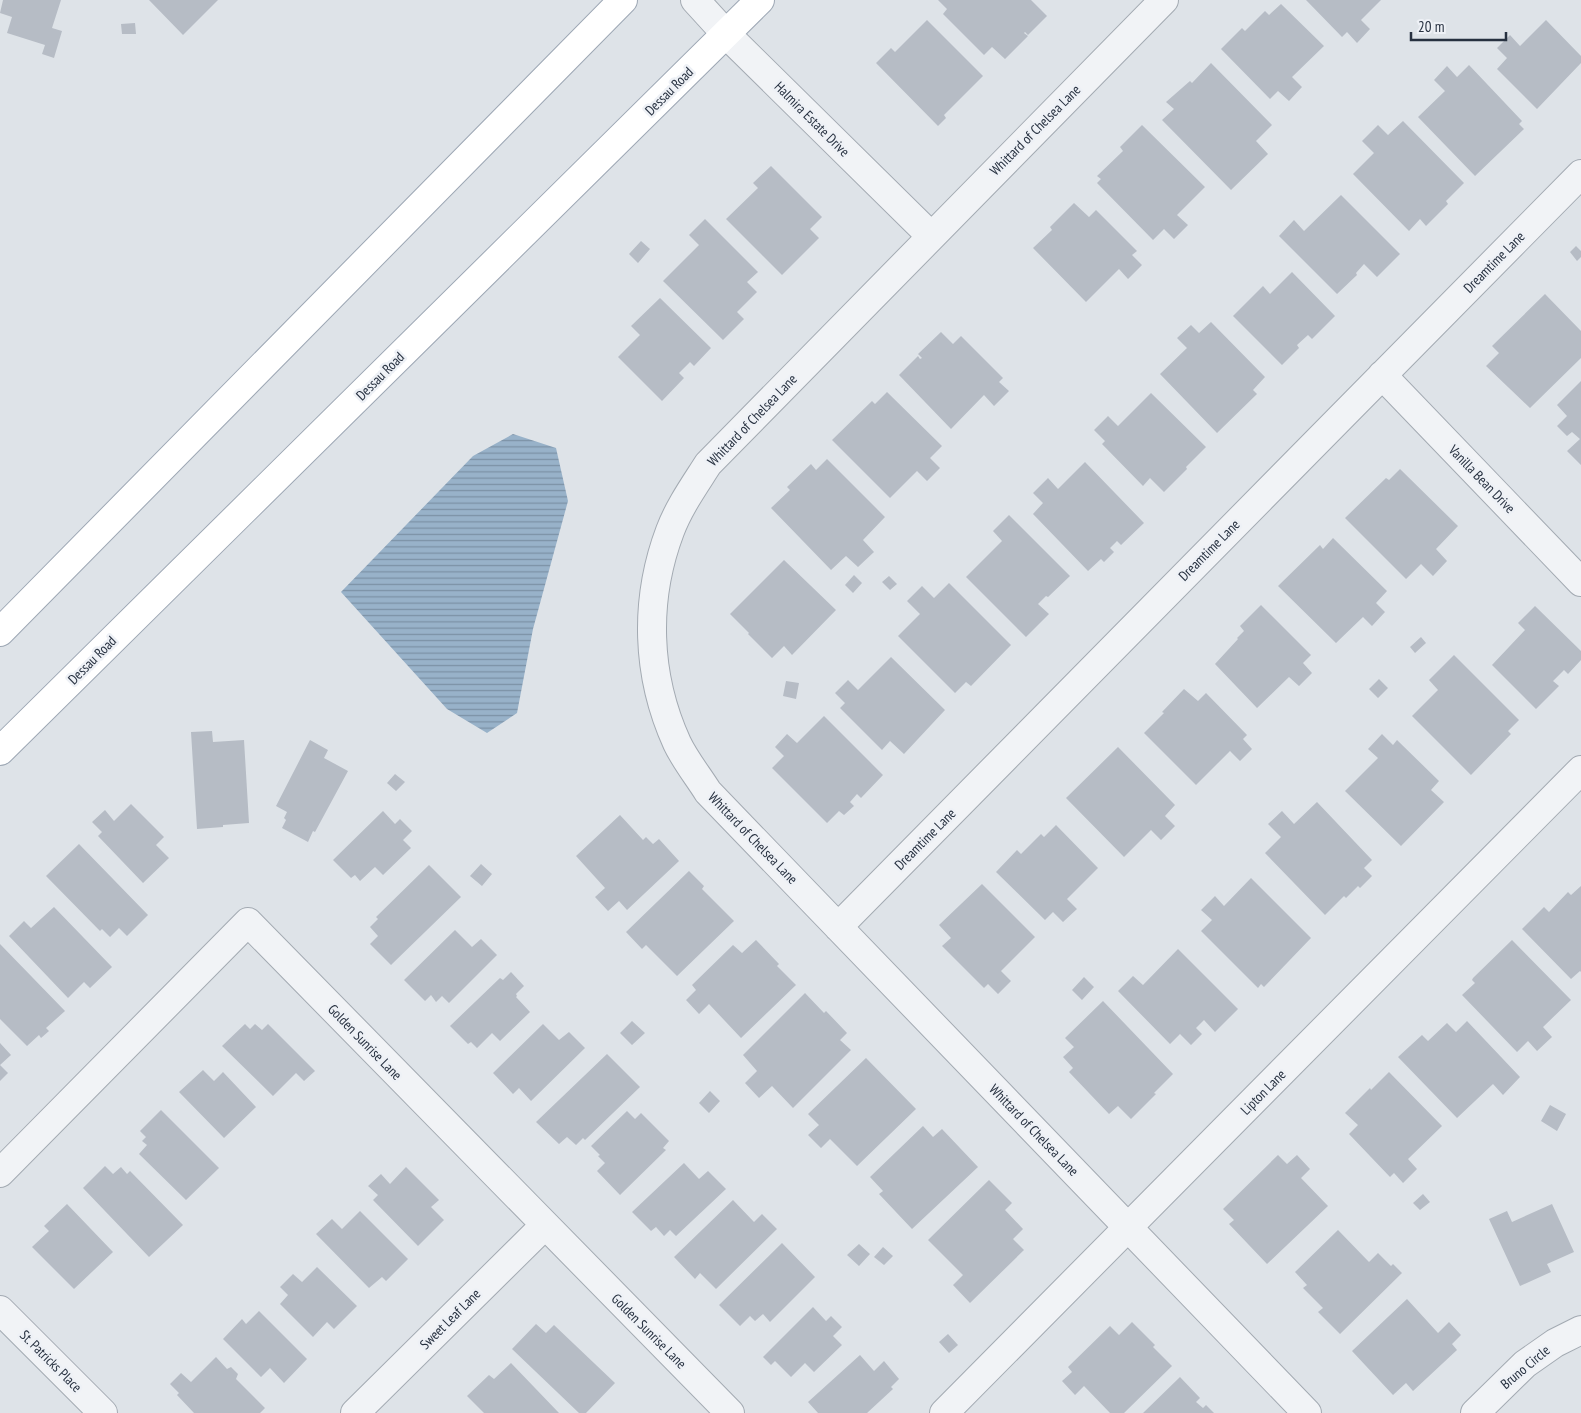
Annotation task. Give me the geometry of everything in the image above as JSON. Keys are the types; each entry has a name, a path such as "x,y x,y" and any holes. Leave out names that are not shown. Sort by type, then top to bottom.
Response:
{"main road":[{"path":"0,632 623,0"},
{"name":"Dessau Road","path":"0,751 760,0"}],"street":[{"name":"Halmira Estate Drive","path":"696,0 726,34 931,236"},
{"name":"Whittard of Chelsea Lane","path":"1164,0 708,464 684,502 670,530 658,568 652,608 652,654 663,706 678,744 708,792 1307,1413"},
{"name":"Dreamtime Lane","path":"838,927 1581,174"},
{"name":"Vanilla Bean Drive","path":"1382,375 1581,582"},
{"name":"Lipton Lane","path":"944,1413 1581,770"},
{"name":"Golden Sunrise Lane","path":"0,1174 248,922 730,1413"},
{"name":"Sweet Leaf Lane","path":"355,1413 545,1226"},
{"name":"St. Patricks Place","path":"0,1310 102,1413"},
{"name":"Bruno Circle","path":"1475,1413 1526,1364 1555,1343 1581,1330"}],"water":[{"path":"513,434 556,448 568,501 533,629 517,713 487,733 447,709 341,592 473,456"}],"building":[{"path":"3,0 61,0 52,28 62,31 54,58 42,54 45,45 7,33 12,17 0,13"},
{"path":"149,0 218,0 183,35"},
{"path":"938,0 1031,0 1047,16 1028,35 1024,33 1028,36 1005,59 992,47 984,55 943,14 947,9"},
{"path":"1306,0 1381,0 1361,20 1370,29 1357,43 1347,32 1342,37"},
{"path":"1281,4 1324,46 1292,77 1302,87 1289,101 1278,91 1270,99 1221,49 1242,28 1245,31 1265,11 1269,15"},
{"path":"927,20 983,76 944,115 946,118 938,126 876,63 891,48 895,52"},
{"path":"1546,20 1581,56 1581,63 1537,109 1497,69 1507,58 1497,48 1510,35 1520,46"},
{"path":"135,23 136,34 122,34 121,24"},
{"path":"1211,63 1272,125 1256,141 1268,154 1231,190 1162,120 1174,109 1166,102 1190,81 1192,83"},
{"path":"1469,65 1522,121 1519,124 1524,129 1475,176 1418,117 1445,91 1434,80 1447,66 1457,77"},
{"path":"1403,121 1464,183 1446,201 1448,204 1426,226 1420,219 1409,231 1353,174 1374,153 1362,141 1378,125 1388,135"},
{"path":"1142,125 1205,187 1177,215 1188,225 1174,239 1164,229 1153,240 1097,183 1101,179 1097,176 1123,151 1120,147"},
{"path":"771,166 822,217 810,229 819,238 782,275 726,219 758,188 753,183"},
{"path":"1341,195 1400,254 1377,277 1364,264 1356,273 1357,275 1337,294 1279,236 1294,220 1304,231"},
{"path":"1074,203 1089,217 1096,210 1137,251 1132,255 1142,265 1128,279 1119,269 1086,302 1033,248 1052,230 1050,227"},
{"path":"705,219 758,272 747,282 757,292 737,312 744,319 723,340 663,281 699,245 689,235"},
{"path":"641,241 650,249 638,263 629,254"},
{"path":"1576,246 1581,251 1581,257 1577,261 1570,252"},
{"path":"1292,272 1335,316 1312,339 1308,335 1297,345 1299,348 1282,365 1233,316 1263,286 1270,294"},
{"path":"1545,294 1581,331 1581,358 1530,408 1486,366 1499,353 1492,346"},
{"path":"660,298 711,348 694,366 690,362 679,373 684,378 662,401 618,357 640,335 631,326"},
{"path":"1211,322 1265,377 1253,390 1257,394 1217,433 1160,374 1187,348 1177,338 1191,325 1199,333"},
{"path":"941,332 953,344 961,336 1003,378 999,382 1009,391 994,406 984,395 951,429 899,375 918,356 920,359 922,358 918,354"},
{"path":"1581,381 1581,465 1567,451 1580,439 1572,432 1567,436 1557,426 1567,416 1557,405"},
{"path":"887,392 942,446 930,458 940,468 927,481 917,471 890,498 832,440 872,401 875,404"},
{"path":"1151,393 1206,447 1164,492 1150,478 1143,486 1102,444 1105,441 1094,430 1108,416 1118,426"},
{"path":"827,459 885,517 863,540 874,552 858,567 846,556 831,570 771,508 790,490 787,487 811,464 816,470"},
{"path":"1085,462 1144,523 1121,545 1117,541 1110,548 1114,552 1104,562 1101,559 1088,571 1033,514 1043,503 1033,493 1048,478 1058,489"},
{"path":"1400,469 1458,526 1436,549 1447,561 1433,576 1421,564 1406,579 1345,518 1386,478 1389,480"},
{"path":"1009,515 1070,576 1038,604 1049,614 1026,637 966,577 1002,541 993,531"},
{"path":"1333,538 1387,591 1376,603 1385,612 1372,626 1363,617 1336,643 1278,586 1320,545 1323,549"},
{"path":"784,560 836,610 792,655 784,646 772,658 730,614"},
{"path":"854,575 862,583 853,593 845,585"},
{"path":"889,576 897,584 890,590 882,582"},
{"path":"949,583 1011,645 971,686 966,682 955,693 898,636 920,614 907,601 922,586 934,598"},
{"path":"1261,605 1311,655 1303,663 1312,673 1299,686 1289,677 1257,708 1215,664 1244,631 1240,626"},
{"path":"1535,606 1581,651 1581,660 1568,674 1564,670 1553,681 1559,686 1536,709 1492,665 1525,630 1518,623"},
{"path":"1421,637 1426,643 1415,653 1410,647"},
{"path":"1454,655 1519,720 1508,731 1511,734 1471,775 1412,716 1438,690 1429,680"},
{"path":"891,657 945,710 904,754 890,741 882,750 840,708 845,703 835,693 848,680 858,690"},
{"path":"1379,679 1388,688 1378,698 1369,689"},
{"path":"786,681 799,683 796,699 783,696"},
{"path":"1184,689 1198,701 1206,693 1247,735 1243,739 1252,749 1240,761 1230,751 1196,785 1144,733"},
{"path":"824,716 883,775 861,798 857,794 850,802 854,806 844,815 839,811 827,823 772,768 784,756 775,747 787,734 797,743"},
{"path":"212,731 213,742 244,740 249,823 197,829 191,732"},
{"path":"1382,734 1393,745 1397,740 1439,781 1431,790 1444,802 1401,846 1345,791 1378,758 1368,749"},
{"path":"310,740 328,750 324,758 348,771 308,842 282,828 287,812 276,806"},
{"path":"1118,747 1175,805 1165,816 1175,826 1161,840 1151,830 1124,857 1066,798"},
{"path":"395,774 405,782 396,791 387,783"},
{"path":"1317,802 1372,860 1364,868 1372,876 1346,898 1344,896 1325,915 1265,853 1281,837 1268,824 1282,811 1294,824"},
{"path":"131,804 164,837 156,845 169,858 143,883 98,836 102,832 92,822 105,810 114,821"},
{"path":"383,811 395,824 400,819 412,831 403,840 411,848 383,875 375,867 360,881 355,875 351,878 333,860"},
{"path":"620,815 643,840 646,837 653,844 659,839 679,861 627,910 619,901 608,911 595,897 605,888 576,856"},
{"path":"1056,825 1098,868 1067,899 1077,909 1063,922 1053,912 1045,920 996,872 1017,850 1021,854 1041,834 1044,837"},
{"path":"79,844 148,915 127,936 119,928 110,937 102,929 100,931 46,876"},
{"path":"481,864 492,874 482,886 470,876"},
{"path":"429,865 461,897 391,965 370,944 378,936 370,927 378,919 376,917"},
{"path":"689,871 704,886 702,889 734,921 677,976 646,945 642,949 626,932"},
{"path":"1251,878 1311,938 1264,987 1261,984 1258,988 1201,931 1212,920 1201,910 1215,896 1224,906"},
{"path":"982,884 1035,937 1001,971 1011,981 998,994 988,984 984,988 942,946 951,938 939,925"},
{"path":"1581,886 1581,972 1571,979 1522,929 1544,907 1549,912 1568,892 1571,895"},
{"path":"54,907 112,967 90,988 84,982 68,998 9,936 24,921 31,928"},
{"path":"455,930 472,947 481,939 497,955 449,1003 442,996 436,1002 431,995 425,1001 404,980"},
{"path":"756,940 779,964 777,966 796,985 741,1038 709,1004 699,1014 686,1000 696,990 692,985 733,945 742,953"},
{"path":"1512,940 1571,1000 1543,1027 1552,1037 1537,1051 1528,1041 1517,1052 1462,995 1475,983 1472,980 1473,978"},
{"path":"0,944 65,1011 46,1028 49,1031 41,1038 39,1035 27,1046 0,1019"},
{"path":"1178,949 1238,1009 1215,1032 1204,1020 1196,1028 1202,1034 1191,1045 1180,1034 1170,1044 1118,991 1133,976 1143,985"},
{"path":"511,972 524,986 516,994 516,997 530,1012 500,1041 492,1033 477,1048 471,1042 468,1044 450,1026 500,978 503,980"},
{"path":"1084,977 1094,987 1082,1000 1072,990"},
{"path":"805,993 847,1033 840,1040 851,1050 793,1108 772,1086 759,1098 745,1083 757,1071 743,1055"},
{"path":"1103,1001 1173,1074 1131,1119 1118,1106 1109,1114 1069,1072 1073,1068 1063,1057 1074,1047 1065,1038"},
{"path":"632,1021 645,1033 632,1045 620,1033"},
{"path":"1467,1021 1520,1077 1503,1095 1493,1084 1457,1118 1398,1057 1422,1035 1428,1041 1447,1023 1456,1032"},
{"path":"245,1024 250,1029 255,1024 262,1030 268,1024 315,1071 304,1081 296,1073 273,1096 222,1046"},
{"path":"543,1024 559,1040 569,1032 585,1048 531,1101 519,1088 513,1094 493,1073"},
{"path":"0,1043 11,1055 0,1065"},
{"path":"607,1054 640,1087 585,1140 583,1138 576,1145 567,1137 559,1144 536,1122"},
{"path":"866,1058 916,1109 857,1166 830,1139 821,1148 808,1135 819,1125 808,1114"},
{"path":"0,1065 8,1073 0,1081"},
{"path":"203,1070 214,1081 223,1072 256,1107 224,1138 179,1092"},
{"path":"1389,1072 1442,1126 1408,1159 1417,1169 1403,1183 1394,1173 1390,1177 1349,1134 1358,1125 1345,1113"},
{"path":"710,1091 720,1101 709,1113 699,1103"},
{"path":"1550,1105 1566,1114 1557,1131 1541,1121"},
{"path":"161,1110 219,1168 186,1200 139,1154 147,1145 142,1141 146,1137 140,1131"},
{"path":"627,1111 635,1119 641,1113 669,1141 663,1148 666,1150 620,1195 597,1171 605,1163 591,1146"},
{"path":"923,1126 933,1137 942,1129 978,1167 912,1229 879,1194 883,1191 870,1177"},
{"path":"1278,1155 1287,1164 1297,1155 1310,1169 1301,1178 1328,1206 1267,1264 1229,1224 1234,1220 1223,1209"},
{"path":"684,1163 699,1179 708,1171 726,1189 676,1236 670,1230 664,1236 656,1227 651,1231 632,1212"},
{"path":"105,1166 113,1174 121,1167 127,1174 130,1171 183,1225 149,1257 83,1188"},
{"path":"406,1167 439,1200 431,1207 444,1220 418,1246 373,1200 378,1195 368,1186 381,1174 390,1184"},
{"path":"989,1180 1012,1203 1005,1210 1023,1229 1013,1239 1024,1250 970,1303 953,1285 963,1275 928,1240"},
{"path":"1423,1194 1430,1202 1420,1210 1413,1203"},
{"path":"733,1200 754,1222 762,1214 777,1229 716,1289 700,1273 695,1279 674,1257"},
{"path":"67,1204 113,1252 74,1289 32,1247 49,1231 44,1226"},
{"path":"1552,1204 1574,1252 1547,1264 1551,1272 1520,1286 1489,1219 1507,1211 1512,1222"},
{"path":"360,1211 408,1259 386,1281 382,1277 369,1288 316,1234 332,1219 342,1229"},
{"path":"1338,1230 1369,1262 1378,1253 1391,1266 1393,1264 1402,1273 1340,1334 1318,1312 1323,1308 1303,1288 1307,1285 1295,1272"},
{"path":"782,1243 815,1277 770,1322 763,1314 755,1321 750,1316 740,1326 719,1305"},
{"path":"859,1244 870,1254 859,1266 847,1255"},
{"path":"883,1247 893,1256 884,1265 874,1257"},
{"path":"317,1267 357,1306 334,1329 327,1322 313,1337 280,1304 288,1295 280,1287 293,1274 302,1282"},
{"path":"1407,1299 1438,1333 1449,1322 1461,1335 1452,1344 1457,1350 1413,1391 1406,1383 1393,1395 1352,1351"},
{"path":"813,1307 826,1321 831,1316 842,1327 833,1336 842,1345 814,1372 805,1363 791,1377 775,1361 771,1365 763,1357"},
{"path":"259,1311 307,1359 284,1383 270,1368 261,1377 223,1339 242,1319 246,1324"},
{"path":"1132,1322 1155,1345 1153,1347 1172,1366 1124,1413 1110,1413 1084,1386 1075,1395 1062,1381 1072,1372 1068,1367 1110,1326 1119,1335"},
{"path":"536,1324 546,1333 554,1325 615,1383 586,1413 579,1413 512,1349"},
{"path":"948,1334 958,1345 949,1353 939,1342"},
{"path":"860,1355 874,1371 884,1361 899,1379 891,1387 893,1389 867,1413 818,1413 808,1402"},
{"path":"216,1357 227,1369 231,1367 238,1374 236,1379 265,1408 260,1413 194,1413 177,1395 179,1393 170,1384 181,1373 191,1382"},
{"path":"511,1363 559,1413 484,1413 467,1396 489,1375 494,1379"},
{"path":"1180,1377 1200,1398 1196,1402 1203,1408 1206,1405 1214,1413 1143,1413"}]}
